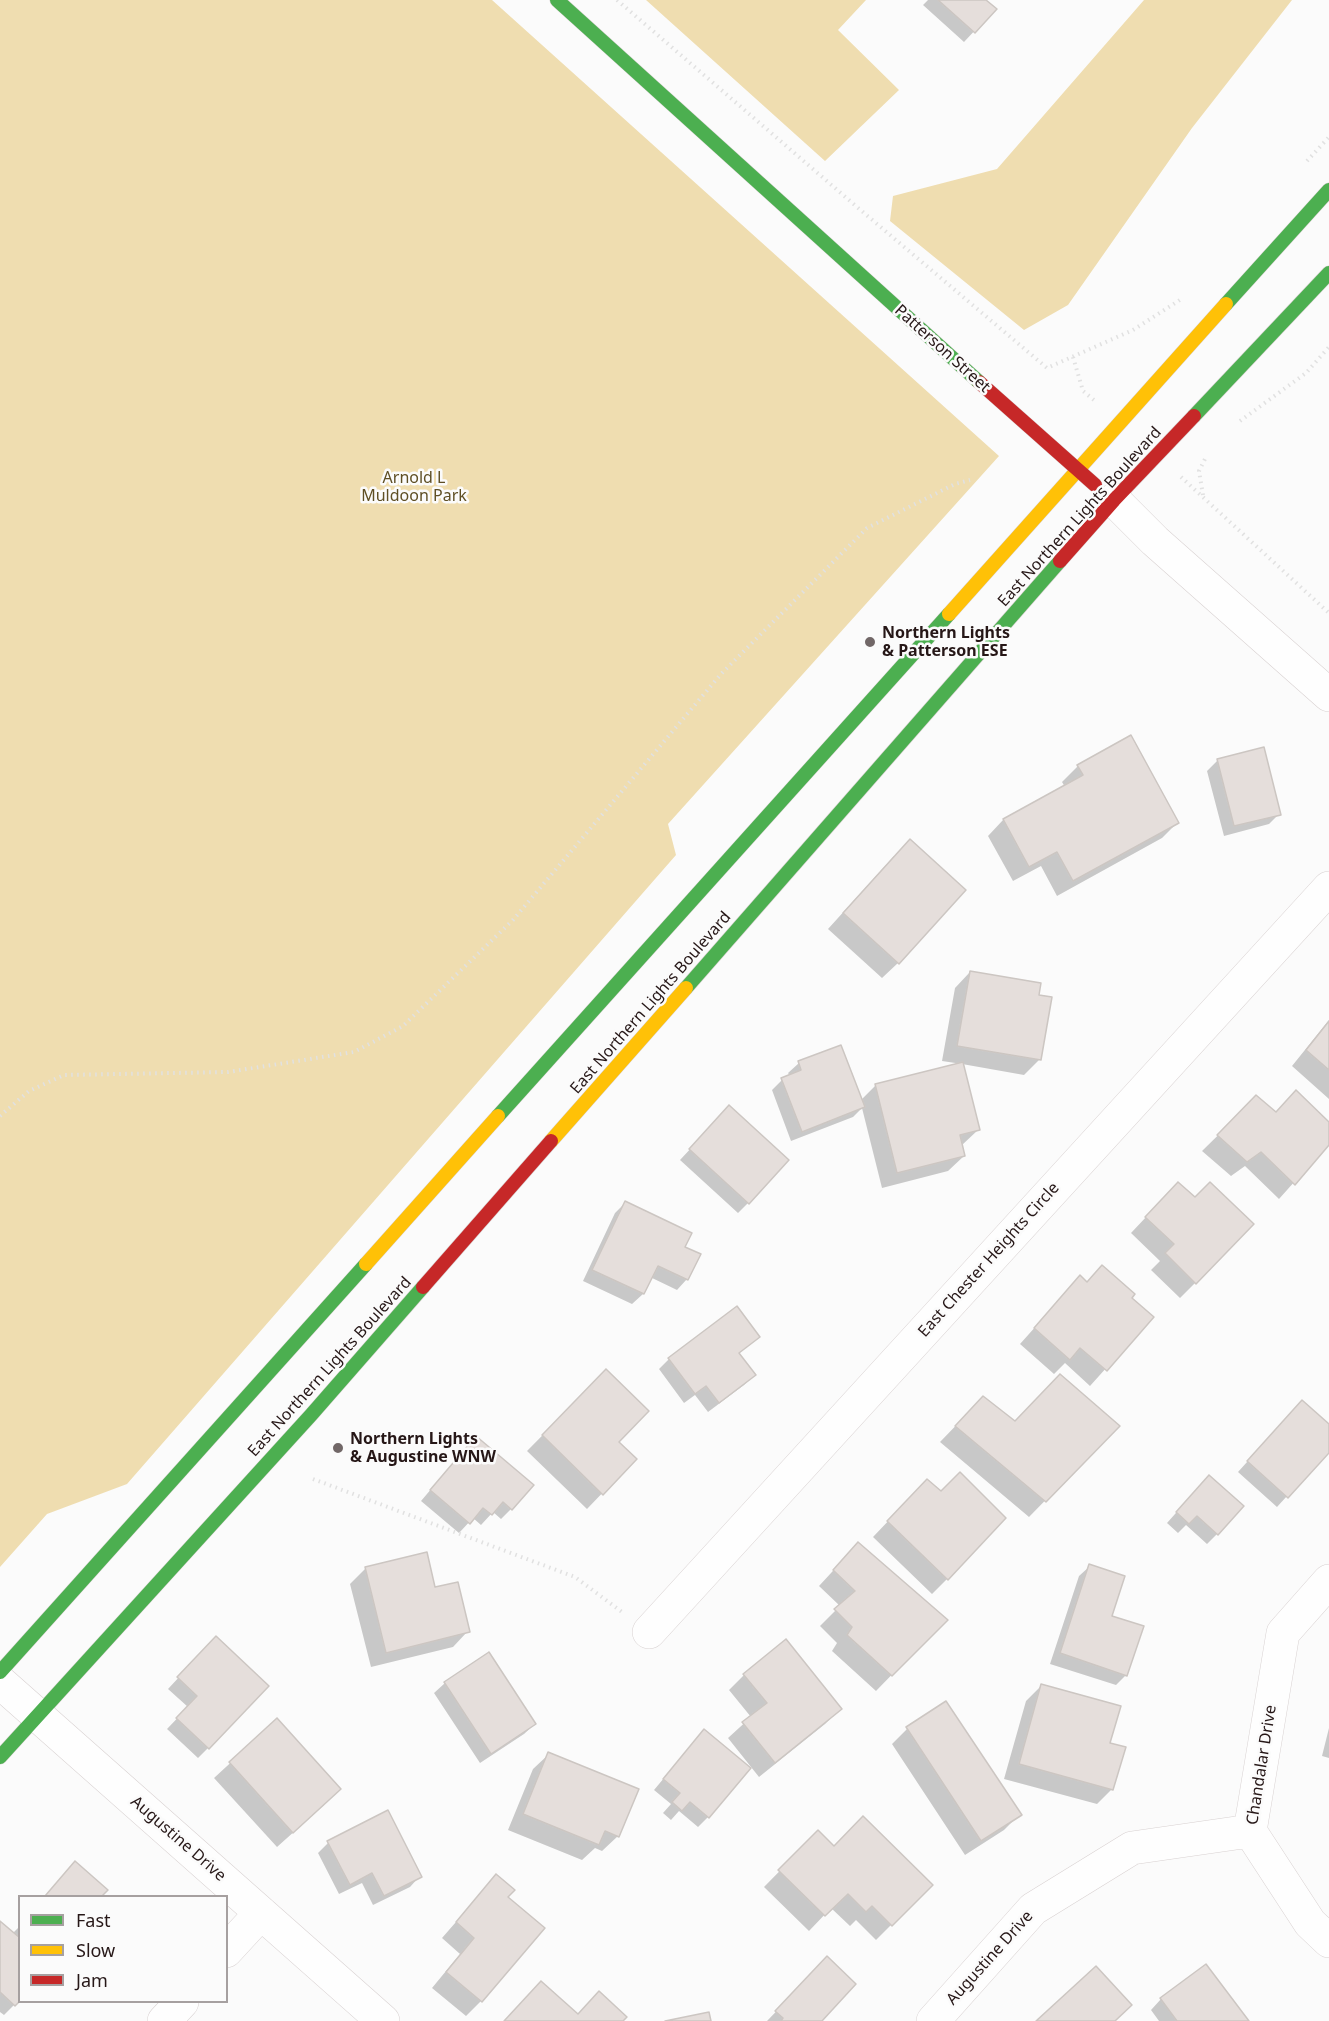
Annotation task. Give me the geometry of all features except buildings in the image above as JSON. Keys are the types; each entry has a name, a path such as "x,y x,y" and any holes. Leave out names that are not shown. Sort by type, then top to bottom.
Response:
{"main road":[{"name":"Patterson Street","path":"557,0 1114,500"},
{"name":"East Northern Lights Boulevard","path":"0,1672 1329,190"},
{"name":"East Northern Lights Boulevard","path":"0,1756 311,1415 1114,500 1329,273"}],"street":[{"name":"Patterson Street","path":"1114,500 1155,541 1329,695"},
{"name":"East Chester Heights Circle","path":"649,1632 1329,888"},
{"name":"Chandalar Drive","path":"1329,1581 1283,1633 1250,1831 1310,1923 1329,1941"},
{"name":"Augustine Drive","path":"0,1682 383,2021"},
{"name":"Augustine Drive","path":"933,2021 1033,1909 1132,1848 1250,1831"},
{"path":"228,1949 261,1912"},
{"path":"164,2021 180,2003"}],"path":[{"path":"617,0 856,207 1047,368 1133,330 1185,296"},
{"path":"1305,164 1329,137"},
{"path":"1231,428 1306,373 1329,347"},
{"path":"1073,357 1083,391"},
{"path":"1210,450 1199,471 1203,496 1329,613"},
{"path":"0,1116 29,1091 64,1075 228,1072 354,1052 403,1026 513,920 721,674 867,528 956,483 970,480"},
{"path":"314,1479 575,1577 649,1632"}],"green space":[{"name":"Arnold L Muldoon Park","path":"0,0 492,0 999,456 668,824 676,855 127,1484 47,1514 0,1567"},
{"path":"646,0 866,0 838,30 899,90 825,161"},
{"path":"1144,0 1292,0 1192,128 1068,305 1024,330 890,221 893,196 997,169"}],"traffic: fast":[{"path":"557,0 979,382"},
{"path":"1226,304 1329,190"},
{"path":"1194,416 1329,273"},
{"path":"686,988 1060,561"},
{"path":"498,1116 949,614"},
{"path":"0,1672 366,1264"},
{"path":"0,1757 311,1415 423,1287"}],"traffic: slow":[{"path":"949,614 1226,304"},
{"path":"551,1141 686,988"},
{"path":"366,1264 498,1116"}],"traffic: jam":[{"path":"979,382 1095,485"},
{"path":"1060,561 1194,416"},
{"path":"423,1287 551,1141"}],"place":[{"name":"Northern Lights & Patterson ESE","path":"870,642"},
{"name":"Northern Lights & Augustine WNW","path":"338,1448"}]}
